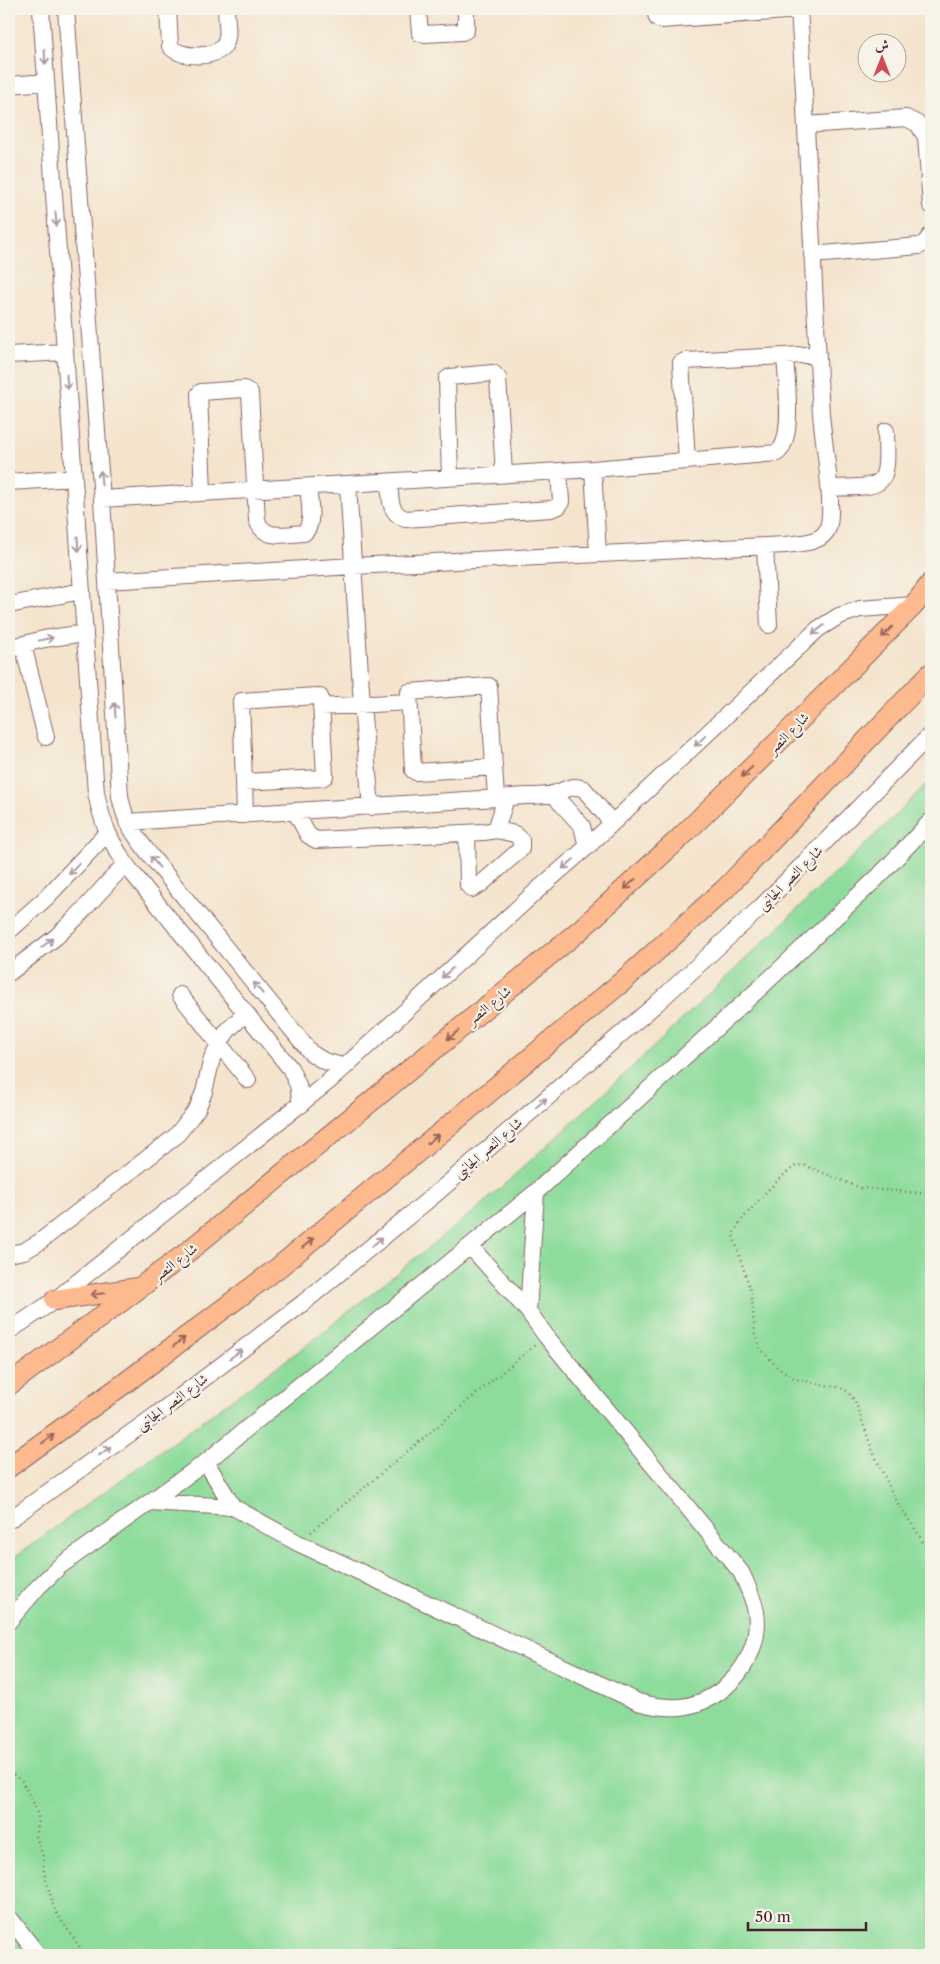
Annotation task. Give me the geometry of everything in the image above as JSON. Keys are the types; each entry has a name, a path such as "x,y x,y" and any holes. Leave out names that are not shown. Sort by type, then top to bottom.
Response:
{"main road":[{"name":"شارع النصر","path":"9,1386 186,1254 580,930 682,836 781,739 914,605 931,583"},
{"path":"9,1467 125,1383 278,1267 623,981 726,888 931,673"},
{"path":"55,1300 140,1288"}],"street":[{"path":"41,9 96,792 101,818 107,833 125,864 290,1068 298,1086 301,1105"},
{"path":"66,9 102,499 120,796 124,814 130,830 311,1053 324,1061 345,1066"},
{"path":"168,9 170,46 173,50 183,55 212,55 225,46 228,34 226,9"},
{"path":"418,9 420,33 424,34 462,32 466,30 466,9"},
{"path":"107,581 598,553 765,546 815,541 820,537 827,529 830,518 822,432 799,9 661,20 657,18 655,9"},
{"path":"9,85 46,82"},
{"path":"806,125 906,118 918,124 926,137 931,205"},
{"path":"812,255 919,246 925,243 931,235"},
{"path":"9,355 65,352"},
{"path":"687,461 681,363 685,361 818,354"},
{"path":"102,499 593,469 777,453 786,439 788,421 785,356"},
{"path":"450,478 447,379 450,377 493,374 498,378 504,474"},
{"path":"203,493 199,394 201,392 244,389 250,393 257,520 260,530 267,534 304,533 308,530 310,522 308,487"},
{"path":"70,416 96,414"},
{"path":"828,488 868,487 876,485 882,480 886,473 887,465 886,430"},
{"path":"593,469 598,553"},
{"path":"389,482 392,510 397,516 405,519 551,509 559,506 561,502 558,471"},
{"path":"9,482 74,478"},
{"path":"348,484 362,705 371,807"},
{"path":"765,546 769,625"},
{"path":"9,605 82,591"},
{"path":"9,1332 55,1300 301,1105 587,847 818,629 839,616 860,609 914,605"},
{"path":"46,737 16,646 85,633"},
{"path":"494,767 416,772 413,770 408,702 409,692 412,690 489,686 494,767 501,798 496,830"},
{"path":"244,782 322,778 325,776 320,697 240,701 245,815"},
{"path":"321,707 408,702"},
{"name":"شارع النصر الجانبى","path":"9,1520 156,1415 303,1304 439,1191 656,1004 761,908 931,734"},
{"path":"127,822 555,794 568,787 578,786 584,789 612,823"},
{"path":"555,794 582,826 587,847"},
{"path":"295,812 308,835 316,840 496,830 515,834 521,840 521,849 481,884 472,889 468,885 467,833"},
{"path":"9,1621 38,1587 60,1566 206,1462 536,1192 760,988 879,876 931,822"},
{"path":"9,930 46,898 107,833"},
{"path":"9,973 76,918 125,864"},
{"path":"180,995 248,1080"},
{"path":"258,1027 277,1011"},
{"path":"9,1254 24,1251 38,1243 176,1136 197,1109 212,1058 219,1044 228,1030 246,1013"},
{"path":"528,1311 536,1192"},
{"path":"150,1502 233,1507 298,1543 638,1702 660,1708 682,1707 703,1702 722,1691 738,1675 749,1656 756,1635 756,1613 751,1592 741,1572 546,1336 528,1311 470,1246"},
{"path":"206,1462 233,1507"},
{"path":"9,1917 38,1955"}],"path":[{"path":"931,1194 861,1188 800,1165 786,1173 734,1228 733,1235 751,1293 755,1334 760,1348 777,1367 795,1380 841,1388 848,1392 855,1401 873,1452 895,1499 919,1535 931,1558"},
{"path":"298,1543 546,1336"},
{"path":"9,1772 22,1781 35,1806 39,1820 36,1836 43,1857 44,1873 55,1911 85,1955"}],"green space":[{"path":"931,779 931,1955 9,1955 9,1561 303,1348 482,1205 639,1061 897,814"}]}
